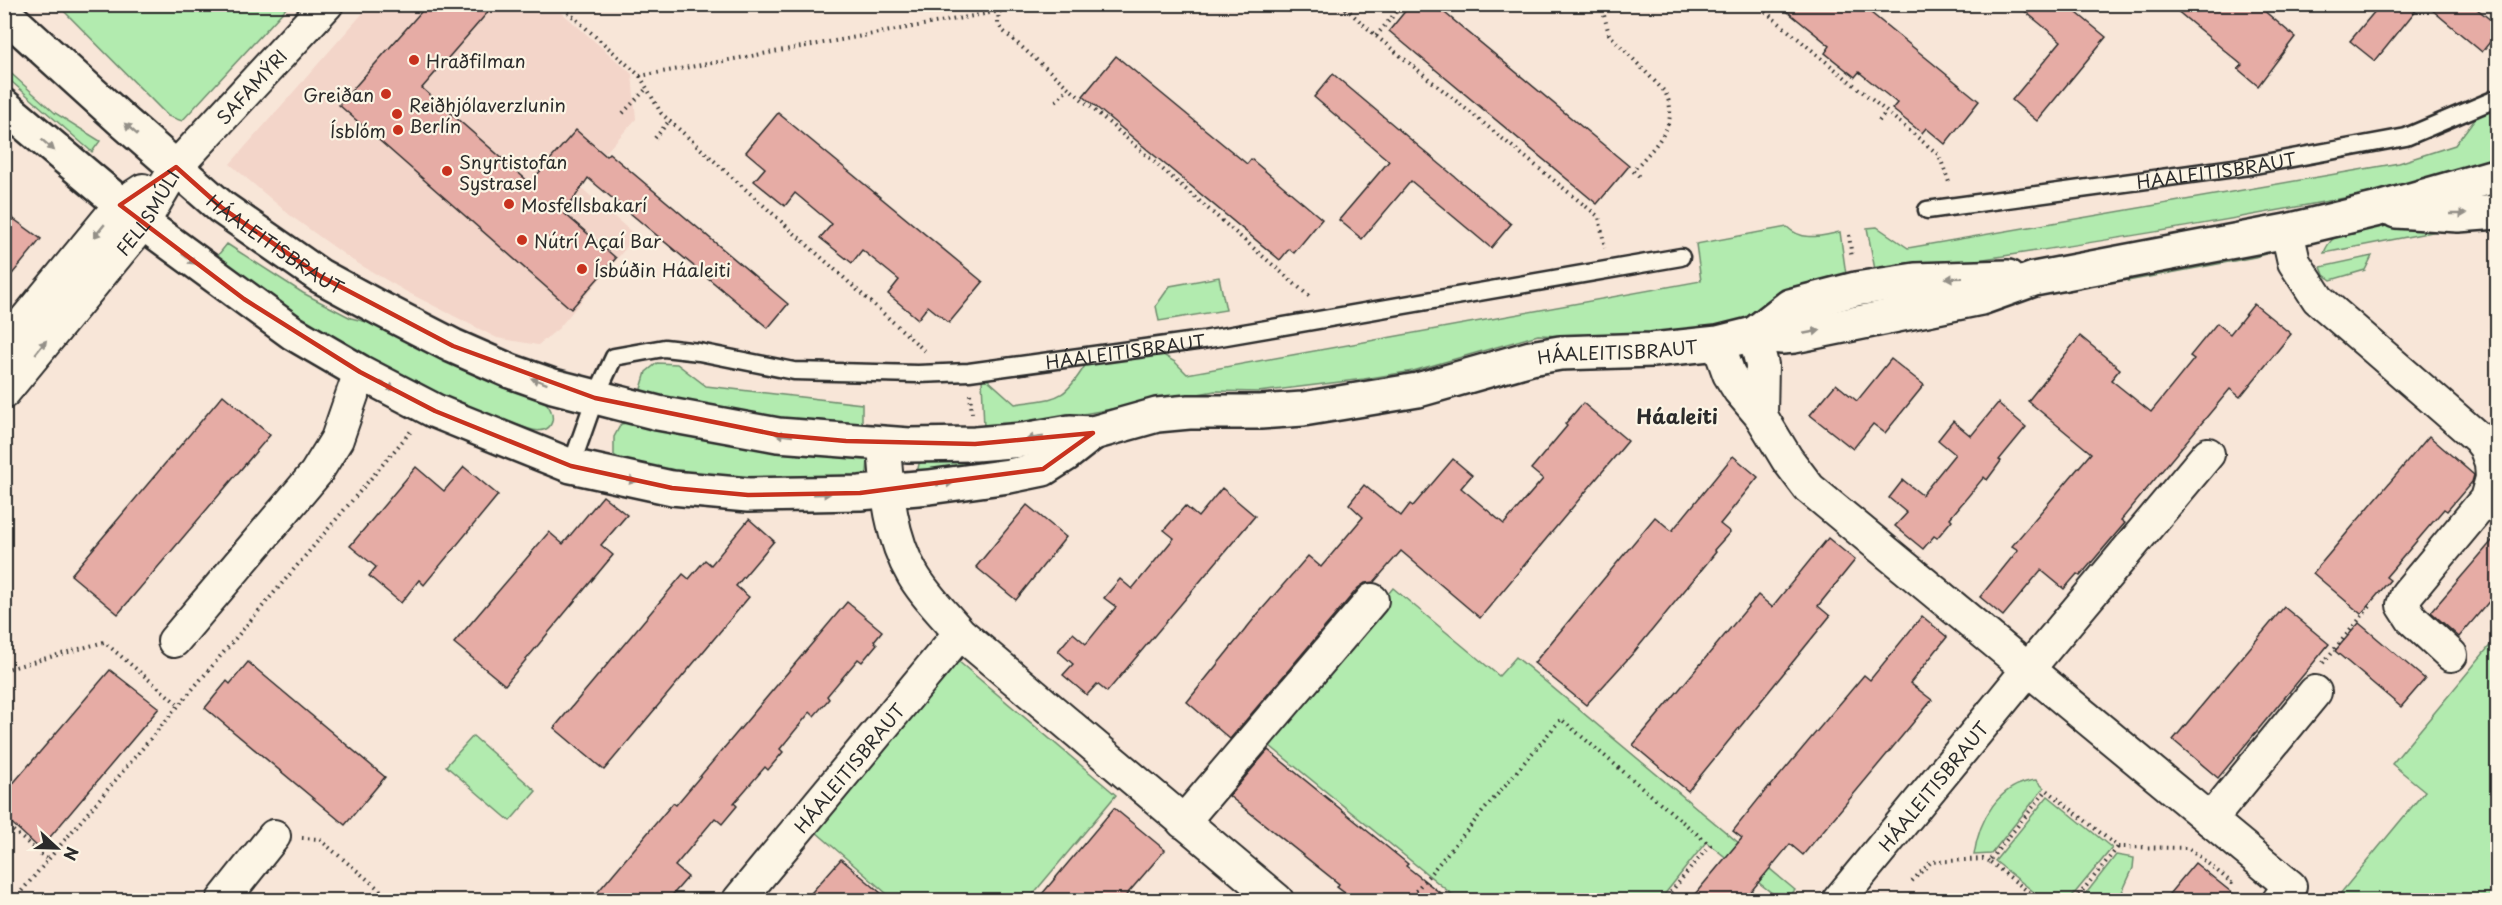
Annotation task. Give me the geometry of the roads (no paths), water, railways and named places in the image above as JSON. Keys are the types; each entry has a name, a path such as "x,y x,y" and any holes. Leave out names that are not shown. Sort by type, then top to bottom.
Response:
{"street":[{"name":"SAFAMÝRI","path":"176,168 327,4"},
{"name":"HÁALEITISBRAUT","path":"4,13 221,207 320,276 453,346 510,371 595,398 658,413 778,435 884,444 975,444 1070,432 1093,433 1157,415 1189,412 1292,410 1418,390 1531,358 1560,353 1652,350 1718,343 1754,334 1790,306 1856,289 1915,280 2034,279 2287,231 2379,209 2498,175"},
{"name":"HÁALEITISBRAUT","path":"4,106 132,214 293,333 360,372 435,411 571,466 672,488 748,495 887,491 1009,476 1043,469 1065,456 1093,433"},
{"name":"FELLSMÚLI","path":"4,346 176,168"},
{"name":"HÁALEITISBRAUT","path":"2379,209 2458,215 2498,212"},
{"name":"FELLSMÚLI","path":"4,392 132,214"},
{"path":"2287,231 2294,262 2318,299 2478,438 2494,463 2486,500 2407,594 2403,605 2412,619 2451,655"},
{"path":"1754,334 1762,365 1761,416"},
{"name":"HÁALEITISBRAUT","path":"1718,343 1729,374 1739,390 1761,416 1787,459 1809,488 2290,886 2279,900"},
{"path":"174,641 316,473 337,439 360,372"},
{"path":"884,444 887,491 893,528 903,557 923,590 960,633 1277,900"},
{"name":"HÁALEITISBRAUT","path":"1839,900 2208,454"},
{"path":"1183,822 1372,600"},
{"name":"HÁALEITISBRAUT","path":"739,900 960,633"},
{"path":"2210,820 2315,692"},
{"path":"223,900 274,836"}],"lane":[{"name":"HÁALEITISBRAUT","path":"1927,210 2249,166 2406,137 2498,98"},
{"name":"HÁALEITISBRAUT","path":"571,466 595,398 614,357 654,349 699,352 794,371 918,374 969,372 1203,340 1681,257"}],"place":[{"name":"Hraðfilman","path":"414,60"},
{"name":"Greiðan","path":"386,94"},
{"name":"Reiðhjólaverzlunin Berlín","path":"397,114"},
{"name":"Ísblóm","path":"398,130"},
{"name":"Snyrtistofan Systrasel","path":"447,171"},
{"name":"Mosfellsbakarí","path":"509,204"},
{"name":"Nútrí Açaí Bar","path":"522,240"},
{"name":"Ísbúðin Háaleiti","path":"582,269"}],"district":[{"name":"Háaleiti","path":"1677,416"}]}
